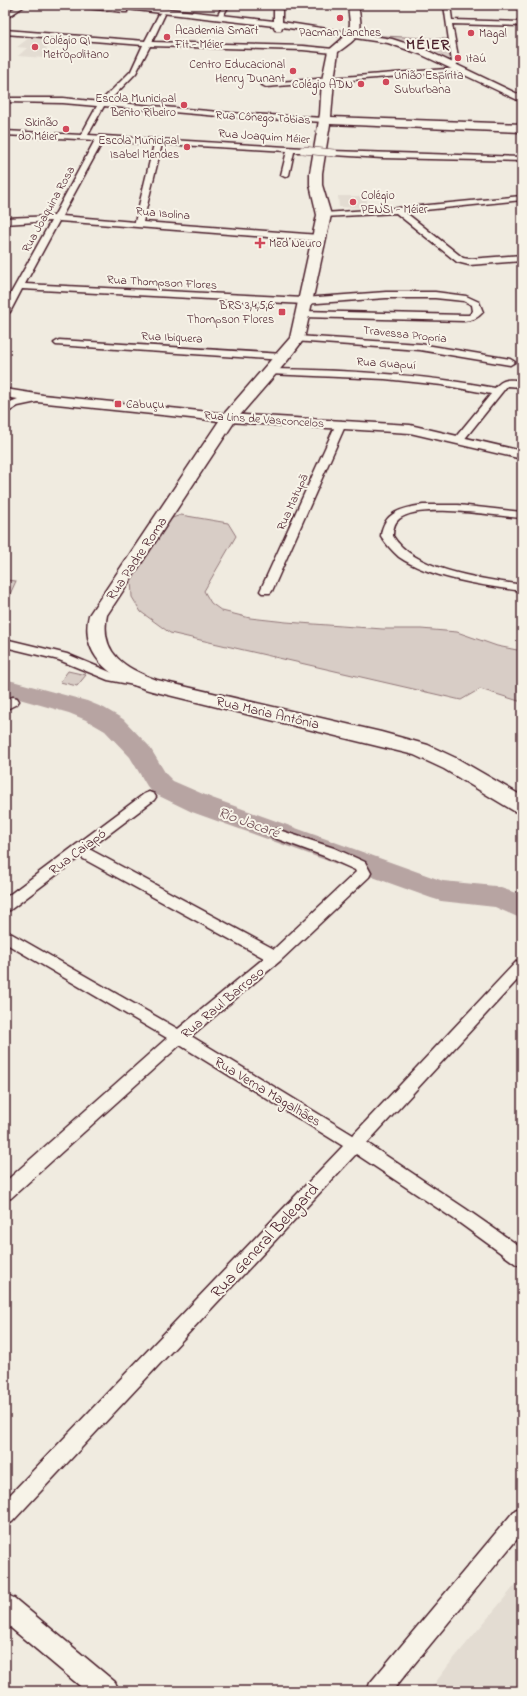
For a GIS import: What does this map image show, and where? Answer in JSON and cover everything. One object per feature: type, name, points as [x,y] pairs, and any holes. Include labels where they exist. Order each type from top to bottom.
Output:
[{"type":"main road","points":[[297,339],[303,308],[312,276],[324,215],[316,185],[318,158],[325,120],[328,80],[333,51],[350,38],[356,30],[354,5]]},
{"type":"main road","name":"Rua Cônego Tobias","points":[[325,120],[522,128]]},
{"type":"main road","name":"Rua Padre Roma","points":[[152,685],[126,675],[109,661],[98,643],[95,629],[98,616],[229,418],[271,372],[297,339]]},
{"type":"main road","name":"Rua Maria Antônia","points":[[152,685],[381,739],[421,750],[451,764],[522,806]]},
{"type":"street","points":[[5,17],[23,5]]},
{"type":"street","points":[[76,5],[278,26]]},
{"type":"street","points":[[113,5],[220,17],[413,48],[522,99]]},
{"type":"street","points":[[220,17],[226,5]]},
{"type":"street","points":[[278,5],[278,26]]},
{"type":"street","points":[[447,5],[448,22],[456,62],[455,68]]},
{"type":"street","points":[[480,5],[522,6]]},
{"type":"street","points":[[82,138],[102,104],[134,72],[162,14]]},
{"type":"street","points":[[448,22],[522,24]]},
{"type":"street","points":[[5,32],[148,43],[303,48],[333,51]]},
{"type":"street","points":[[266,85],[455,68]]},
{"type":"street","name":"Rua Cônego Tobias","points":[[5,100],[22,102],[59,100],[211,114],[325,120]]},
{"type":"street","name":"Rua Joaquim Méier","points":[[5,133],[159,141],[382,156],[522,159]]},
{"type":"street","name":"Rua Joaquina Rosa","points":[[5,312],[100,139]]},
{"type":"street","points":[[139,223],[159,141]]},
{"type":"street","points":[[285,175],[291,150]]},
{"type":"street","points":[[324,215],[398,210],[522,198]]},
{"type":"street","points":[[398,210],[460,260],[470,262],[522,258]]},
{"type":"street","name":"Rua Isolina","points":[[5,220],[56,218],[139,223],[319,238]]},
{"type":"street","name":"Rua Thompson Flores","points":[[19,286],[303,308]]},
{"type":"street","points":[[386,295],[435,295],[455,297],[472,301],[476,304],[478,312],[472,317],[464,318],[303,308],[386,295]]},
{"type":"street","name":"Travessa Propria","points":[[297,339],[420,347],[510,362]]},
{"type":"street","name":"Rua Ibiquera","points":[[59,343],[283,357]]},
{"type":"street","name":"Rua Guapuí","points":[[271,372],[372,374],[412,377],[498,392]]},
{"type":"street","points":[[459,439],[506,383],[514,382],[522,384]]},
{"type":"street","name":"Rua Lins de Vasconcelos","points":[[5,393],[44,399],[229,418],[410,429],[459,439],[522,455]]},
{"type":"street","points":[[6,405],[21,401],[44,399]]},
{"type":"street","name":"Rua Matupã","points":[[266,591],[341,424]]},
{"type":"street","points":[[522,515],[418,508],[396,515],[387,528],[387,536],[391,542],[410,559],[439,570],[499,585],[522,588]]},
{"type":"street","name":"Rua Maria Antônia","points":[[5,643],[63,657],[112,677],[152,685]]},
{"type":"street","name":"Rua Caiapó","points":[[5,906],[149,797]]},
{"type":"street","name":"Rua Raul Barroso","points":[[5,1193],[179,1038],[275,957],[364,873],[360,866],[329,852],[277,834]]},
{"type":"street","points":[[79,850],[275,957]]},
{"type":"street","name":"Rua Verna Magalhães","points":[[5,936],[354,1143],[522,1258]]},
{"type":"street","name":"Rua General Belegard","points":[[5,1515],[354,1143],[448,1046],[522,965]]},
{"type":"street","points":[[378,1691],[522,1517]]},
{"type":"street","points":[[5,1607],[106,1691]]},
{"type":"shaded area","points":[[362,35],[447,39],[451,61],[413,45]]},
{"type":"shaded area","name":"Colégio QI Metropolitano","points":[[30,37],[49,38],[44,58],[18,56],[27,48],[17,47]]},
{"type":"shaded area","name":"Colégio PENSI - Méier","points":[[338,196],[367,196],[367,208],[339,207]]},
{"type":"shaded area","points":[[181,515],[228,523],[236,536],[204,591],[211,603],[222,611],[250,618],[286,622],[383,629],[421,629],[457,632],[497,646],[522,651],[522,702],[480,689],[461,700],[170,633],[141,612],[132,597],[131,579],[172,518]]},
{"type":"shaded area","points":[[5,580],[16,581],[5,605]]},
{"type":"shaded area","points":[[68,671],[86,675],[77,686],[60,682]]},
{"type":"shaded area","points":[[522,1577],[522,1691],[429,1691],[451,1662]]},
{"type":"waterway","name":"Rio Jacaré","points":[[5,687],[78,707],[95,714],[114,725],[140,752],[156,780],[163,787],[202,805],[441,891],[495,897],[508,901],[522,908]]},
{"type":"place","name":"Pacman Lanches","points":[[340,18]]},
{"type":"place","name":"Magal","points":[[471,33]]},
{"type":"place","name":"Academia Smart Fit - Méier","points":[[167,37]]},
{"type":"place","name":"Colégio QI Metropolitano","points":[[35,47]]},
{"type":"place","name":"Itaú","points":[[458,58]]},
{"type":"place","name":"Centro Educacional Henry Dunant","points":[[293,71]]},
{"type":"place","name":"União Espírita Suburbana","points":[[386,82]]},
{"type":"place","name":"Colégio ADN","points":[[361,84]]},
{"type":"place","name":"Escola Municipal Bento Ribeiro","points":[[184,105]]},
{"type":"place","name":"Skinão do Méier","points":[[66,129]]},
{"type":"place","name":"Escola Municipal Isabel Mendes","points":[[187,147]]},
{"type":"place","name":"Colégio PENSI - Méier","points":[[353,202]]},
{"type":"place","name":"Med Neuro","points":[[260,243]]},
{"type":"place","name":"BRS 3,4,5,6: Thompson Flores","points":[[282,312]]},
{"type":"place","name":"Cabuçu","points":[[118,404]]},
{"type":"district","name":"MÉIER","points":[[428,44]]}]
